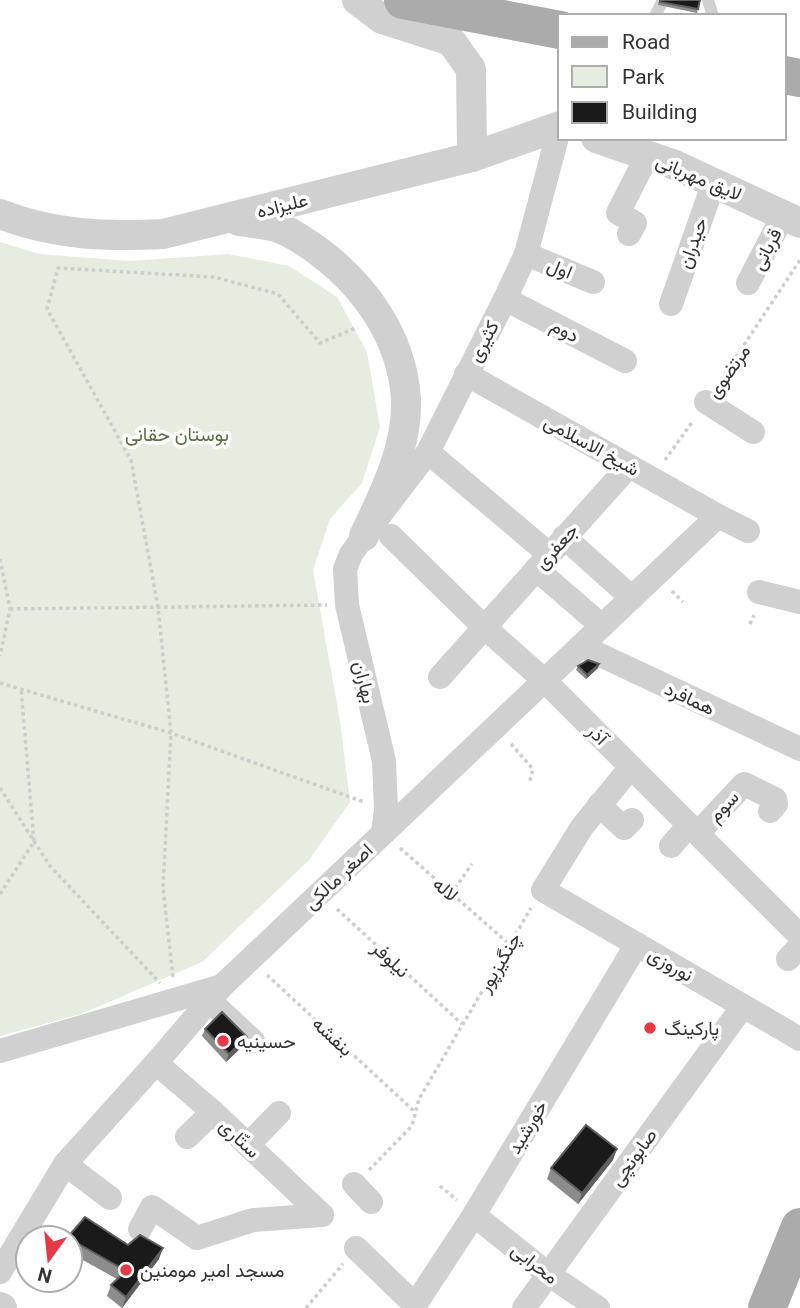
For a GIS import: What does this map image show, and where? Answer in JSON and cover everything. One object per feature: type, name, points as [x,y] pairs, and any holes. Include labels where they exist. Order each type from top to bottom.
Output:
[{"type":"main road","points":[[403,0],[507,10],[558,29]]},
{"type":"main road","points":[[767,1308],[800,1227]]},
{"type":"main road","points":[[791,1308],[800,1286]]},
{"type":"street","points":[[357,0],[382,19],[451,41],[471,69],[472,157]]},
{"type":"street","name":"علیزاده","points":[[0,214],[34,225],[85,234],[163,234],[472,157],[558,127]]},
{"type":"street","name":"کثیری","points":[[377,536],[428,452],[526,254],[558,134]]},
{"type":"street","name":"لایق مهربانی","points":[[602,140],[714,182],[792,218]]},
{"type":"street","points":[[629,234],[635,223],[618,213],[648,156]]},
{"type":"street","name":"حیدران","points":[[671,303],[714,182]]},
{"type":"street","name":"قربانی","points":[[748,283],[792,218]]},
{"type":"street","points":[[228,219],[278,227],[300,239],[347,274],[365,296],[394,342],[406,400],[399,450],[377,536]]},
{"type":"street","name":"اول","points":[[526,254],[593,282]]},
{"type":"street","name":"دوم","points":[[505,299],[625,361]]},
{"type":"street","name":"شیخ الاسلامی","points":[[466,374],[748,531]]},
{"type":"street","points":[[706,402],[753,432]]},
{"type":"street","points":[[428,452],[550,553],[632,598]]},
{"type":"street","name":"جعفری","points":[[484,627],[629,466]]},
{"type":"street","name":"اصغر مالکی","points":[[0,1272],[65,1164],[216,993],[320,893],[384,822],[495,727],[718,516]]},
{"type":"street","name":"بهاران","points":[[377,536],[351,554],[345,569],[347,605],[384,761],[384,822]]},
{"type":"street","name":"آذر","points":[[377,536],[545,681],[800,936]]},
{"type":"street","points":[[550,553],[602,626]]},
{"type":"street","points":[[759,592],[800,602]]},
{"type":"street","points":[[440,677],[484,627]]},
{"type":"street","name":"همافرد","points":[[581,646],[800,749]]},
{"type":"street","points":[[542,890],[598,805],[631,766]]},
{"type":"street","name":"سوم","points":[[694,829],[744,784],[775,799],[776,804],[771,811]]},
{"type":"street","points":[[598,805],[624,828],[632,820]]},
{"type":"street","points":[[671,846],[694,829]]},
{"type":"street","name":"نوروزی","points":[[542,890],[800,1039]]},
{"type":"street","name":"خورشید","points":[[414,1306],[474,1214],[637,944]]},
{"type":"street","points":[[0,1051],[176,999],[216,993],[253,1041]]},
{"type":"street","name":"صابونچی","points":[[524,1308],[743,1006]]},
{"type":"street","name":"ستّاری","points":[[139,1229],[152,1207],[197,1238],[253,1220],[322,1215],[248,1144],[156,1063]]},
{"type":"street","points":[[187,1137],[213,1112]]},
{"type":"street","points":[[248,1144],[279,1113]]},
{"type":"street","points":[[65,1164],[110,1198]]},
{"type":"street","points":[[354,1184],[371,1202]]},
{"type":"street","name":"محرابی","points":[[474,1214],[548,1274],[598,1308]]},
{"type":"street","points":[[356,1248],[414,1306]]},
{"type":"path","name":"مرتضوی","points":[[652,479],[737,359],[800,260]]},
{"type":"path","points":[[176,999],[163,888],[172,733],[159,607],[131,460],[47,309],[58,268],[214,277],[278,294],[320,343],[380,319]]},
{"type":"path","points":[[0,558],[10,609],[0,656]]},
{"type":"path","points":[[10,609],[347,605]]},
{"type":"path","points":[[0,683],[172,733],[384,822]]},
{"type":"path","points":[[0,894],[34,842],[21,688]]},
{"type":"path","points":[[495,727],[533,769],[529,783]]},
{"type":"path","points":[[0,788],[50,866],[176,999]]},
{"type":"path","name":"لاله","points":[[384,822],[452,894],[509,944]]},
{"type":"path","points":[[452,894],[472,864]]},
{"type":"path","name":"چنگیزپور","points":[[378,1162],[404,1136],[416,1113],[419,1099],[542,890]]},
{"type":"path","name":"نیلوفر","points":[[320,893],[462,1024]]},
{"type":"path","name":"بنفشه","points":[[250,959],[416,1113]]},
{"type":"path","points":[[306,1308],[356,1248]]},
{"type":"green space","name":"بوستان حقانی","points":[[0,242],[39,254],[130,261],[228,254],[289,266],[337,297],[367,352],[380,427],[362,483],[330,519],[313,570],[340,721],[350,802],[309,860],[202,962],[81,1014],[0,1036]]},
{"type":"building","points":[[660,0],[700,0],[698,9]]},
{"type":"building","points":[[588,660],[599,664],[587,675],[578,666]]},
{"type":"building","name":"حسینیه","points":[[222,1012],[247,1037],[229,1054],[205,1029]]},
{"type":"building","points":[[586,1125],[617,1149],[582,1193],[551,1168]]},
{"type":"building","points":[[85,1217],[128,1245],[140,1235],[163,1248],[126,1297],[111,1285],[126,1271],[84,1247],[84,1224],[79,1224]]},
{"type":"place","name":"پارکینگ","points":[[650,1028]]},
{"type":"place","name":"حسینیه","points":[[223,1041]]},
{"type":"place","name":"مسجد امیر مومنین","points":[[126,1270]]}]
